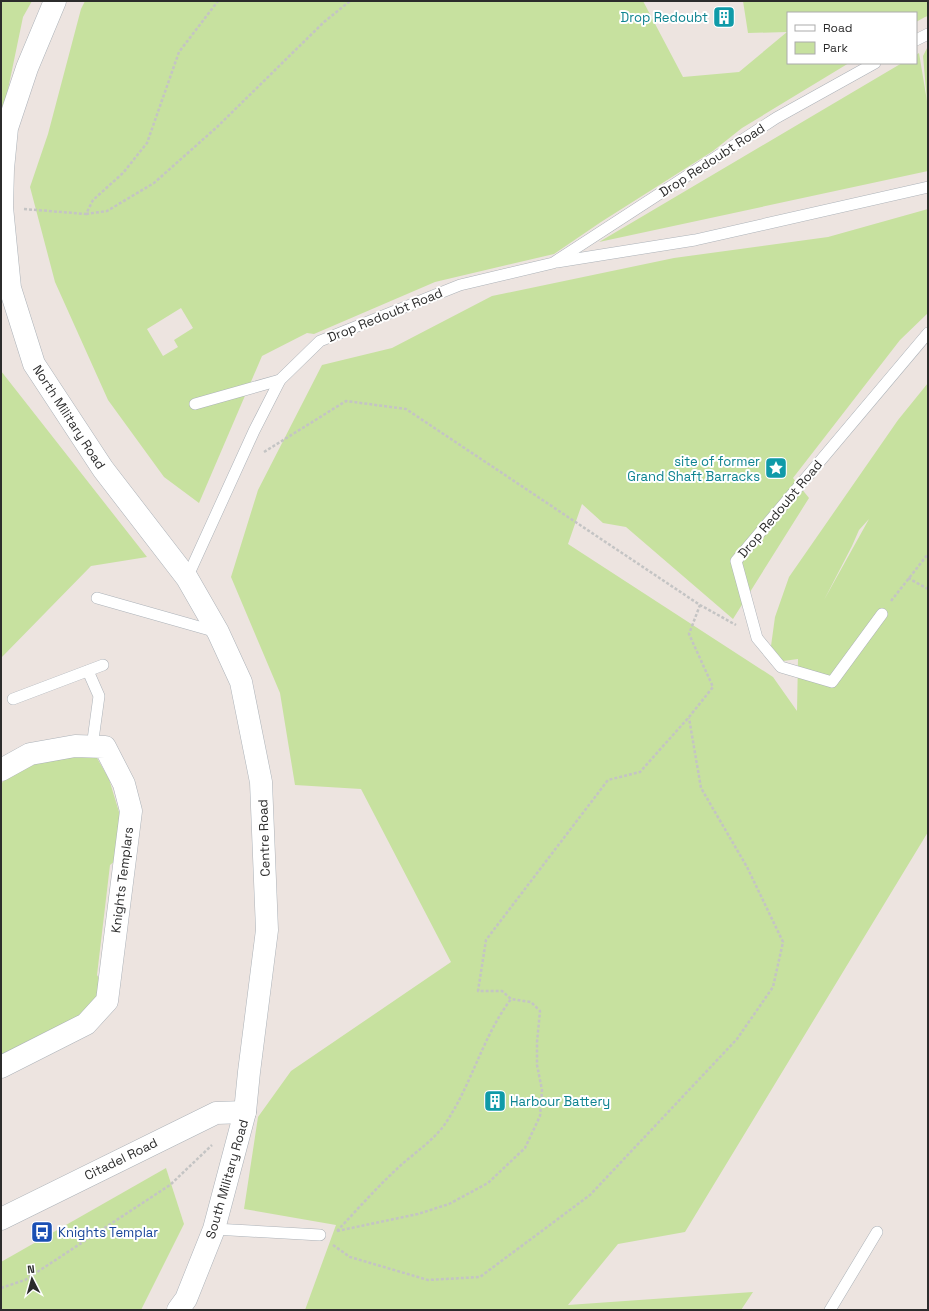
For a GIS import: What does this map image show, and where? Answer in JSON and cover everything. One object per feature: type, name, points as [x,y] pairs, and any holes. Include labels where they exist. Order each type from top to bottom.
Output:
[{"type":"street","name":"North Military Road","points":[[55,1],[27,68],[4,129],[2,207],[10,288],[34,364],[102,469],[187,578]]},
{"type":"street","name":"Centre Road","points":[[187,578],[218,632],[241,682],[261,782],[267,930],[245,1112]]},
{"type":"street","name":"Knights Templars","points":[[1,770],[30,754],[74,746],[104,747],[124,784],[131,811],[107,1001],[86,1024],[1,1067]]},
{"type":"street","name":"Citadel Road","points":[[3,1211],[216,1113],[245,1112]]},
{"type":"street","name":"South Military Road","points":[[178,1310],[186,1299],[214,1229],[245,1112]]},
{"type":"lane","points":[[917,40],[928,34]]},
{"type":"lane","name":"Drop Redoubt Road","points":[[553,263],[776,118],[873,64]]},
{"type":"lane","name":"Drop Redoubt Road","points":[[187,578],[236,470],[280,380],[320,341],[460,285],[553,263],[695,240],[928,187]]},
{"type":"lane","name":"Drop Redoubt Road","points":[[882,614],[832,682],[781,667],[757,638],[736,561],[928,333]]},
{"type":"lane","points":[[195,404],[280,380]]},
{"type":"lane","points":[[97,598],[218,632]]},
{"type":"lane","points":[[13,699],[103,665]]},
{"type":"lane","points":[[88,671],[99,696],[92,747]]},
{"type":"lane","points":[[214,1229],[320,1235]]},
{"type":"lane","points":[[830,1310],[877,1232]]},
{"type":"path","points":[[86,214],[93,200],[123,173],[148,143],[179,52],[218,1]]},
{"type":"path","points":[[28,210],[86,214],[107,211],[154,182],[217,127],[324,22],[350,1]]},
{"type":"path","points":[[236,470],[346,401],[406,409],[700,605],[757,638]]},
{"type":"path","points":[[882,614],[908,578],[928,554]]},
{"type":"path","points":[[908,578],[928,589]]},
{"type":"path","points":[[511,1000],[500,1014],[447,1121],[426,1145],[398,1167],[336,1231],[418,1214],[449,1204],[488,1183],[524,1148],[540,1116],[542,1090],[537,1065],[537,1042],[540,1012],[531,1002],[511,1000],[502,991],[478,991],[486,940],[608,780],[640,772],[689,717],[713,687],[689,634],[700,605]]},
{"type":"path","points":[[320,1235],[350,1257],[428,1280],[480,1277],[590,1195],[737,1039],[773,986],[783,942],[747,867],[701,788],[689,717]]},
{"type":"path","points":[[1,1288],[25,1280],[170,1185],[213,1144]]},
{"type":"green space","points":[[1,1],[32,1],[23,17],[1,123]]},
{"type":"green space","points":[[85,1],[643,1],[683,77],[739,72],[787,32],[787,64],[847,64],[742,128],[713,151],[601,222],[554,254],[435,282],[314,334],[307,333],[262,356],[199,503],[164,477],[108,400],[55,282],[30,187],[48,134],[81,9]],"holes":[[[181,308],[193,328],[174,340],[178,347],[163,356],[147,329]]]},
{"type":"green space","points":[[743,1],[928,1],[928,16],[917,21],[917,12],[787,12],[787,32],[748,33]]},
{"type":"green space","points":[[928,46],[928,171],[599,242],[900,64],[917,64],[917,54],[919,53],[927,101],[923,56]]},
{"type":"green space","points":[[928,209],[928,313],[900,340],[793,478],[809,498],[733,619],[626,527],[603,523],[582,504],[568,544],[773,677],[797,711],[798,659],[783,661],[771,646],[775,617],[789,577],[898,420],[928,383],[928,832],[685,1232],[618,1244],[568,1305],[753,1292],[741,1310],[305,1310],[336,1225],[244,1209],[258,1117],[291,1071],[451,962],[361,789],[295,785],[280,693],[231,577],[258,490],[322,365],[392,348],[492,296],[674,258],[828,237]],"holes":[[[869,519],[824,600],[859,530]]]},
{"type":"green space","points":[[1,371],[147,557],[91,566],[1,658]]},
{"type":"green space","points":[[75,756],[97,758],[109,779],[119,812],[121,856],[110,865],[97,975],[105,989],[85,1013],[1,1059],[1,784],[7,777],[32,762]]},
{"type":"green space","points":[[166,1168],[184,1224],[141,1310],[1,1310],[1,1262]]},
{"type":"place","name":"Drop Redoubt","points":[[724,17]]},
{"type":"place","name":"site of former Grand Shaft Barracks","points":[[776,468]]},
{"type":"place","name":"Harbour Battery","points":[[495,1101]]},
{"type":"place","name":"Knights Templar","points":[[42,1232]]}]
